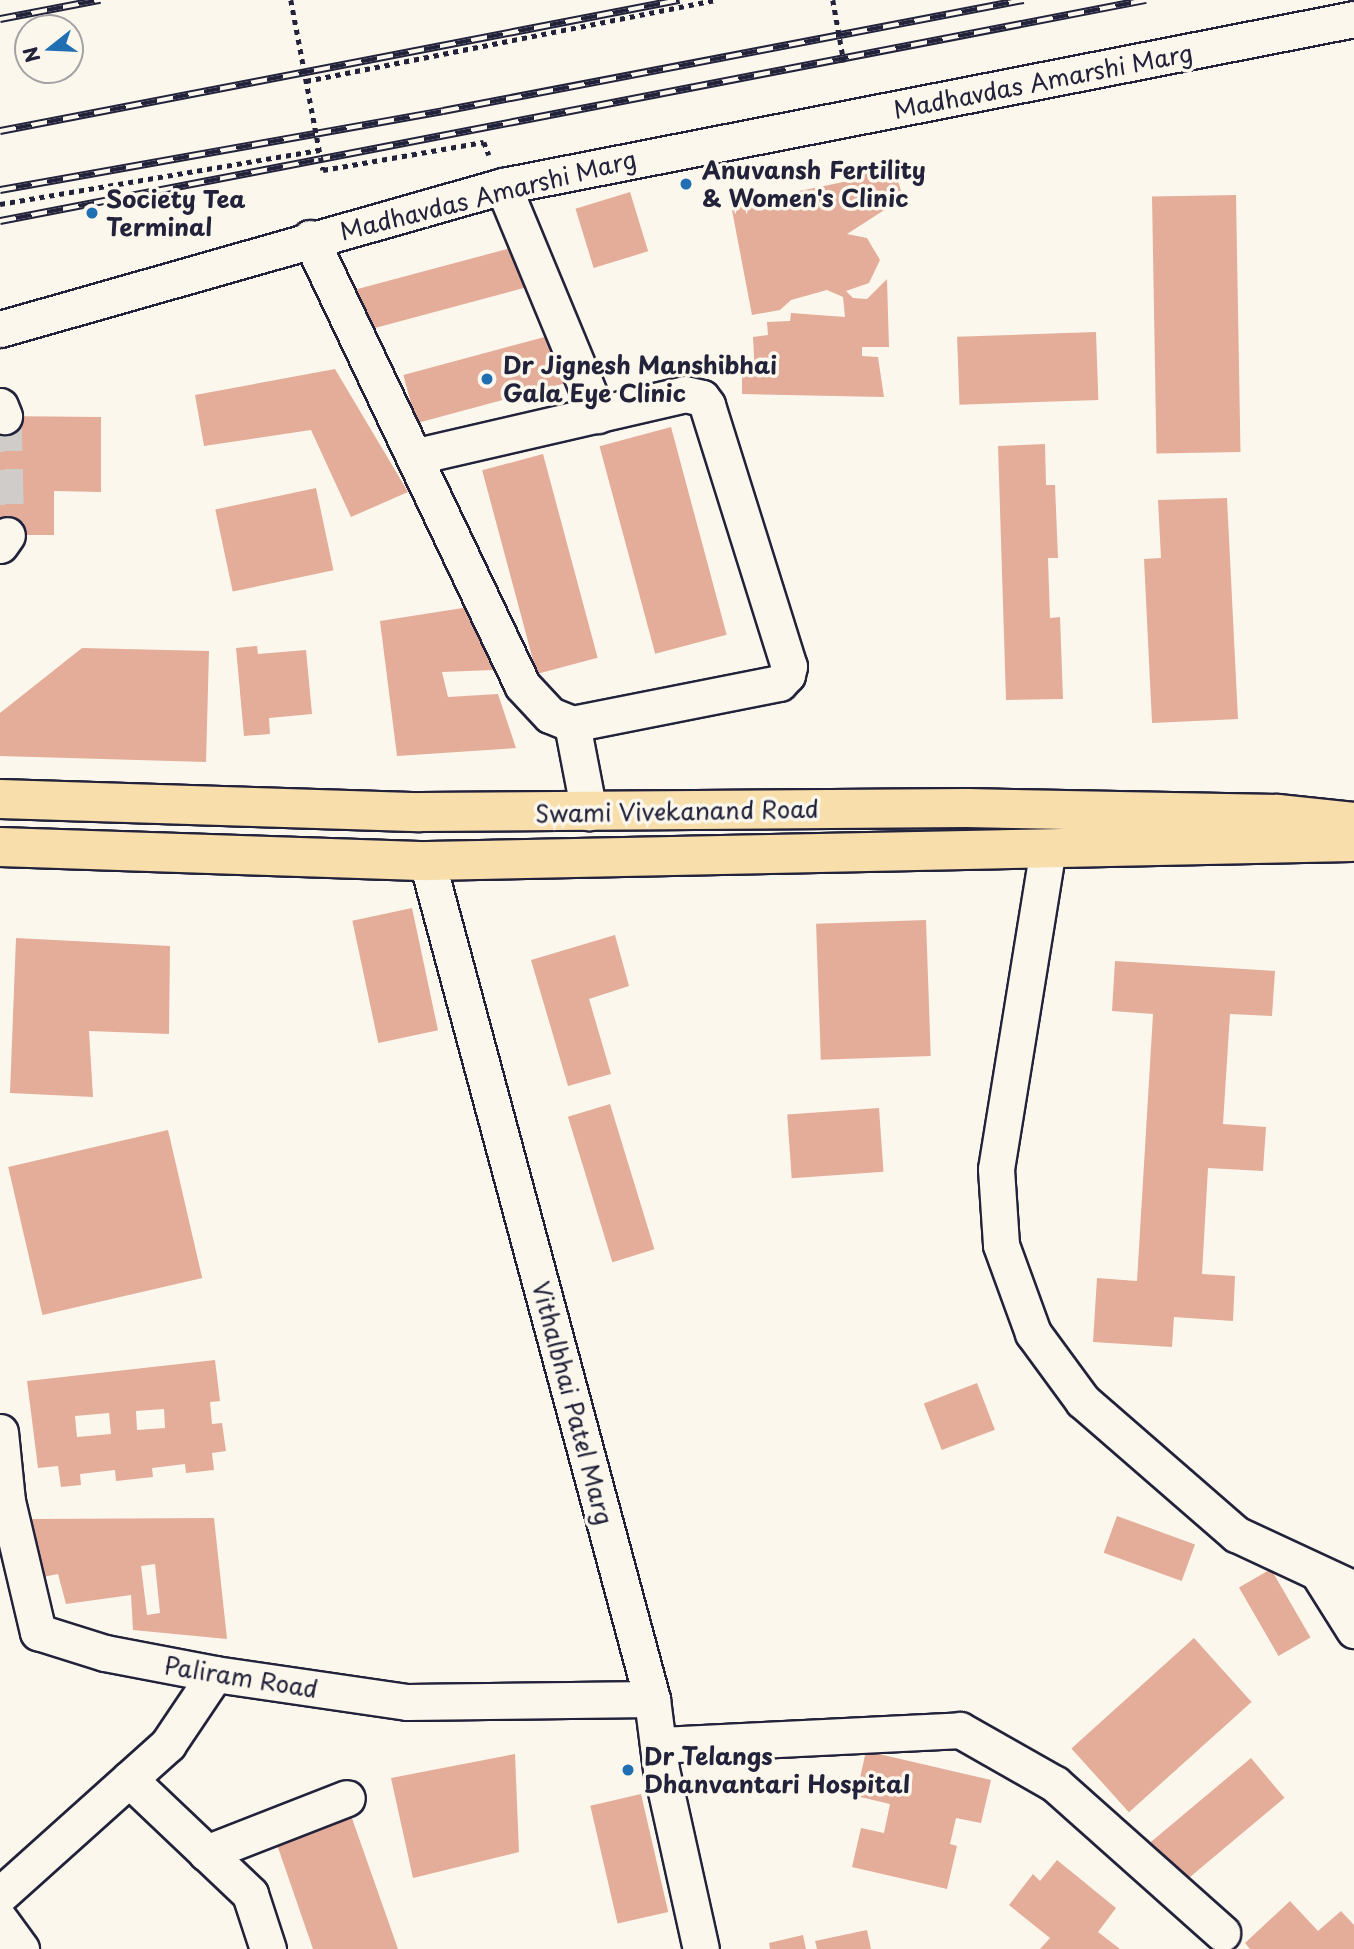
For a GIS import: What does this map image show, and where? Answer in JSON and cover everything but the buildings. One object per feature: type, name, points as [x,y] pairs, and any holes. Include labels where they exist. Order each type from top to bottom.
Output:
[{"type":"main road","name":"Swami Vivekanand Road","points":[[0,799],[589,812],[967,808],[1278,814],[1354,822]]},
{"type":"main road","name":"Swami Vivekanand Road","points":[[0,848],[427,861],[1354,842]]},
{"type":"street","name":"Madhavdas Amarshi Marg","points":[[0,329],[310,238],[503,186],[1354,19]]},
{"type":"street","points":[[503,186],[598,415]]},
{"type":"street","points":[[310,238],[417,456],[522,685],[550,715],[572,724],[779,682],[789,666],[702,398],[685,394],[417,456]]},
{"type":"street","points":[[572,724],[589,812]]},
{"type":"street","points":[[1048,848],[996,1169],[1001,1245],[1029,1320],[1083,1401],[1236,1534],[1320,1576],[1354,1589]]},
{"type":"street","name":"Vithalbhai Patel Marg","points":[[427,861],[652,1699],[658,1745],[701,1949]]},
{"type":"street","name":"Paliram Road","points":[[0,1432],[7,1501],[37,1632],[105,1653],[215,1674],[407,1702],[652,1699]]},
{"type":"street","points":[[1320,1576],[1354,1630]]},
{"type":"street","points":[[0,1895],[168,1744],[215,1674]]},
{"type":"street","points":[[658,1745],[960,1730],[1055,1784],[1222,1933]]},
{"type":"street","points":[[129,1779],[250,1894],[268,1949]]},
{"type":"street","points":[[206,1853],[346,1798]]},
{"type":"street","points":[[0,1920],[21,1949]]},
{"type":"path","points":[[290,0],[323,170],[484,142]]},
{"type":"path","points":[[306,81],[715,0]]},
{"type":"path","points":[[834,0],[844,62]]},
{"type":"path","points":[[0,204],[318,150]]},
{"type":"tunnel","points":[[4,416],[7,535]]},
{"type":"railway","points":[[0,19],[100,0]]},
{"type":"railway","points":[[0,131],[679,0]]},
{"type":"railway","points":[[0,190],[443,111],[1023,0]]},
{"type":"railway","points":[[0,221],[1146,0]]},
{"type":"place","name":"Anuvansh Fertility & Women's Clinic","points":[[686,184]]},
{"type":"place","name":"Society Tea Terminal","points":[[92,213]]},
{"type":"place","name":"Dr Jignesh Manshibhai Gala Eye Clinic","points":[[487,379]]},
{"type":"place","name":"Dr Telangs Dhanvantari Hospital","points":[[628,1770]]}]
